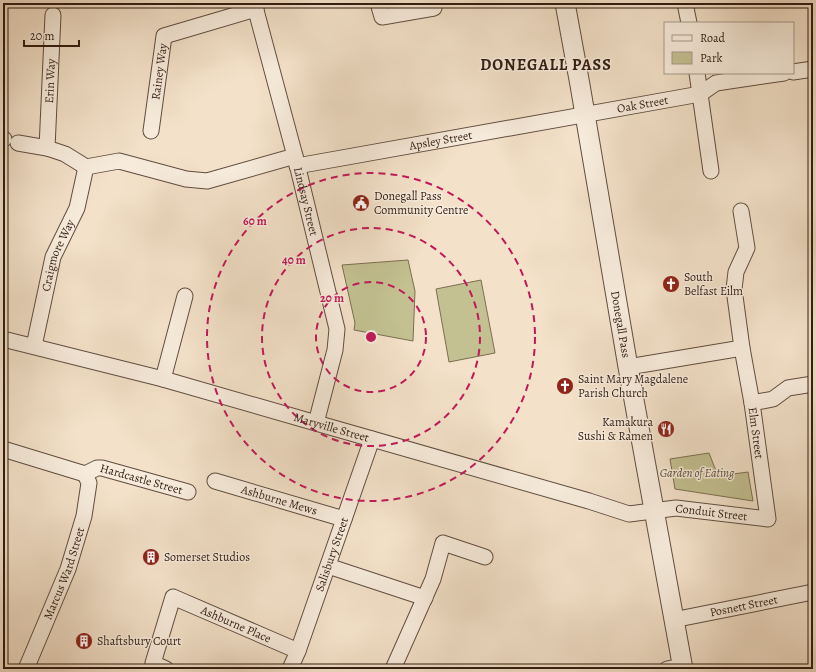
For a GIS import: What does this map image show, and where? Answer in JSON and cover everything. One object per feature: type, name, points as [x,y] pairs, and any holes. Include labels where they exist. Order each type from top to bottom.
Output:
[{"type":"street","points":[[378,3],[382,17],[434,8]]},
{"type":"street","name":"Donegall Pass","points":[[565,3],[673,620],[677,668]]},
{"type":"street","points":[[685,3],[689,22]]},
{"type":"street","name":"Rainey Way","points":[[151,131],[164,36],[255,6]]},
{"type":"street","name":"Lindsay Street","points":[[255,6],[296,161],[337,330],[335,350],[316,424]]},
{"type":"street","name":"Erin Way","points":[[47,148],[53,15]]},
{"type":"street","points":[[794,72],[813,69]]},
{"type":"street","points":[[697,74],[711,171]]},
{"type":"street","points":[[700,94],[716,83],[777,74]]},
{"type":"street","name":"Oak Street","points":[[585,115],[700,94]]},
{"type":"street","name":"Apsley Street","points":[[86,167],[119,161],[186,179],[207,181],[296,161],[585,115]]},
{"type":"street","points":[[9,140],[47,148],[65,154],[86,167]]},
{"type":"street","name":"Craigmore Way","points":[[34,346],[53,257],[77,208],[86,167]]},
{"type":"street","name":"Elm Street","points":[[741,212],[747,248],[736,272],[734,289],[768,519]]},
{"type":"street","points":[[163,379],[185,296]]},
{"type":"street","name":"Maryville Street","points":[[7,340],[163,379],[629,514],[654,510]]},
{"type":"street","points":[[628,367],[742,348]]},
{"type":"street","points":[[752,403],[773,399],[788,388],[813,384]]},
{"type":"street","name":"Salisbury Street","points":[[290,669],[298,651],[372,439]]},
{"type":"street","name":"Hardcastle Street","points":[[3,449],[85,474],[96,468],[102,468],[188,492]]},
{"type":"street","name":"Marcus Ward Street","points":[[26,669],[68,569],[84,516],[89,483],[85,474]]},
{"type":"street","name":"Ashburne Mews","points":[[215,481],[344,519]]},
{"type":"street","name":"Conduit Street","points":[[654,510],[676,508],[768,519]]},
{"type":"street","points":[[393,669],[433,578],[443,543],[485,557]]},
{"type":"street","points":[[328,566],[425,598]]},
{"type":"street","name":"Posnett Street","points":[[673,620],[813,592]]},
{"type":"street","name":"Ashburne Place","points":[[166,669],[153,663],[173,597],[298,651]]},
{"type":"green space","points":[[408,260],[415,291],[413,341],[354,330],[355,323],[342,265]]},
{"type":"green space","points":[[481,280],[495,353],[449,362],[436,289]]},
{"type":"green space","name":"Garden of Eating","points":[[709,453],[718,476],[748,472],[753,501],[675,489],[670,459]]},
{"type":"place","name":"Donegall Pass Community Centre","points":[[361,203]]},
{"type":"place","name":"South Belfast Eilm","points":[[671,284]]},
{"type":"place","name":"Saint Mary Magdalene Parish Church","points":[[565,386]]},
{"type":"place","name":"Kamakura Sushi & Ramen","points":[[666,429]]},
{"type":"place","name":"Somerset Studios","points":[[151,557]]},
{"type":"place","name":"Shaftsbury Court","points":[[84,641]]},
{"type":"district","name":"DONEGALL PASS","points":[[546,65]]}]
